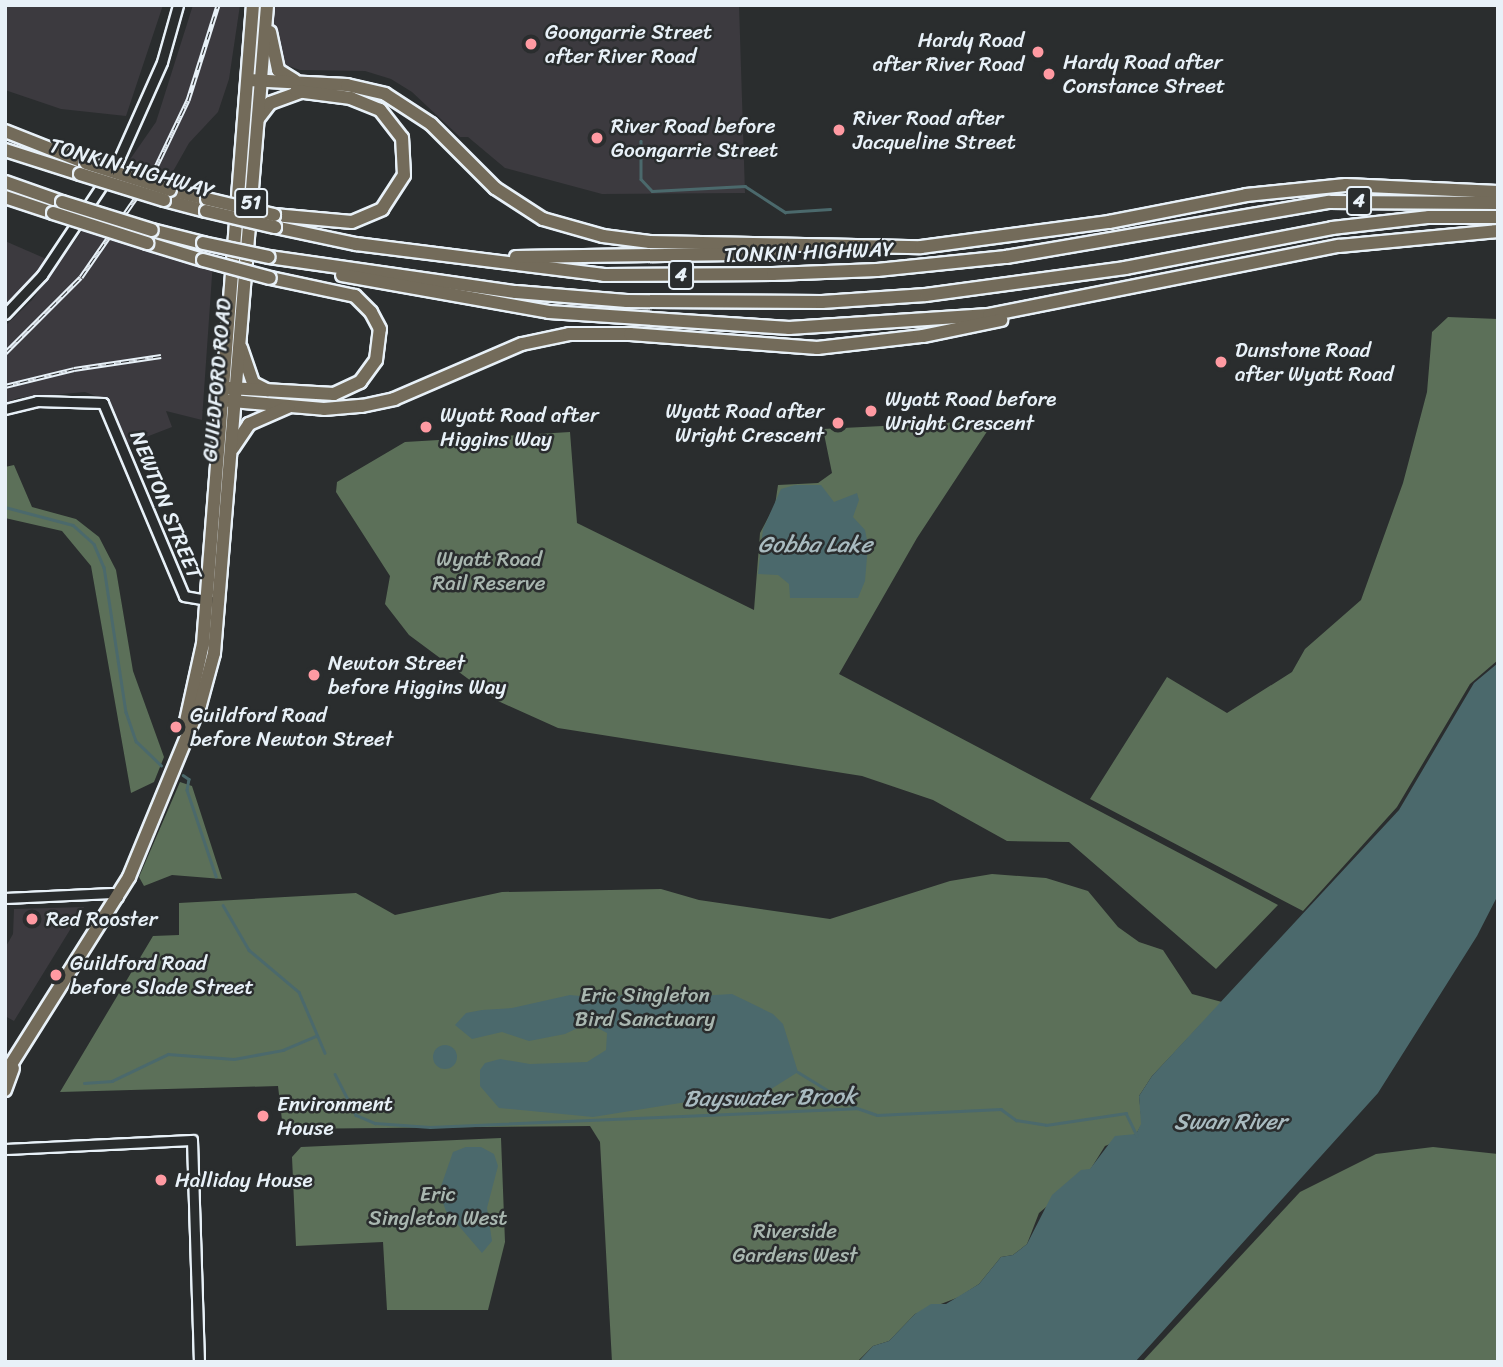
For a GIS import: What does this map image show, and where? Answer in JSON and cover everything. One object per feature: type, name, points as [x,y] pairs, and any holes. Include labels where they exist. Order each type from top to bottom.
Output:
[{"type":"highway","name":"GUILDFORD ROAD","points":[[5,1090],[9,1071],[118,897],[179,752],[211,666],[220,601],[228,463],[228,394],[240,345],[257,120],[253,5]]},
{"type":"highway","name":"GUILDFORD ROAD","points":[[179,752],[204,644],[254,85],[267,8]]},
{"type":"highway","points":[[267,8],[278,70],[302,87],[351,98],[380,110],[402,138],[404,175],[382,209],[352,222],[274,221]]},
{"type":"highway","points":[[254,85],[366,88],[409,106],[495,188],[543,219],[603,236],[650,242],[894,247]]},
{"type":"highway","points":[[257,120],[270,103],[302,87]]},
{"type":"highway","points":[[5,131],[83,169]]},
{"type":"highway","name":"TONKIN HIGHWAY","points":[[5,150],[356,244],[604,275],[799,273],[951,264],[1329,202],[1498,204]]},
{"type":"highway","points":[[5,182],[62,201],[202,260],[355,296],[371,312],[381,338],[374,366],[352,387],[334,394],[228,394]]},
{"type":"highway","points":[[446,255],[596,259],[894,247],[1019,236],[1246,195],[1346,185],[1498,192]]},
{"type":"highway","points":[[5,197],[53,214],[150,236],[203,243],[322,267],[627,301],[822,302],[926,295],[1125,268],[1332,228],[1429,217],[1498,217]]},
{"type":"highway","name":"4","points":[[322,267],[356,280],[549,312],[789,328],[918,322],[1063,303],[1378,240],[1498,231]]},
{"type":"highway","points":[[228,394],[333,409],[394,399],[504,350],[558,336],[630,334],[795,348],[846,346],[923,336],[1063,303]]},
{"type":"highway","points":[[240,345],[253,383],[274,393]]},
{"type":"highway","points":[[228,463],[238,436],[249,424],[295,405]]},
{"type":"street","points":[[5,314],[42,275],[118,160],[162,62],[178,5]]},
{"type":"street","name":"NEWTON STREET","points":[[5,410],[37,401],[94,399],[107,407],[184,596],[220,601]]},
{"type":"street","points":[[5,898],[112,894],[118,897]]},
{"type":"street","points":[[7,1147],[192,1140],[199,1362]]},
{"type":"shaded area","points":[[5,5],[163,5],[126,116],[61,109],[5,90]]},
{"type":"shaded area","points":[[193,5],[240,5],[229,79],[218,112],[189,143],[167,182],[124,168],[156,122]]},
{"type":"shaded area","points":[[267,5],[739,5],[745,193],[602,194],[505,168],[468,137],[460,137],[412,92],[391,79],[365,71],[300,70],[283,64],[278,60]]},
{"type":"shaded area","points":[[89,221],[213,261],[202,420],[166,411],[172,427],[128,444],[109,401],[85,392],[18,398],[5,403],[5,326],[32,300]]},
{"type":"shaded area","points":[[5,241],[51,261],[5,312]]},
{"type":"shaded area","points":[[84,907],[14,1021],[5,1016],[5,948],[13,934],[14,909]]},
{"type":"green space","points":[[1448,317],[1498,319],[1498,660],[1470,684],[1397,807],[1303,911],[1090,799],[1167,677],[1227,713],[1292,672],[1305,649],[1361,600],[1403,483],[1427,392],[1432,332]]},
{"type":"green space","name":"Wyatt Road Rail Reserve","points":[[982,421],[988,430],[917,538],[839,674],[1278,905],[1216,969],[1069,842],[1007,841],[933,800],[862,776],[558,728],[498,701],[409,635],[385,604],[390,576],[336,492],[337,482],[405,442],[570,432],[577,523],[754,610],[760,533],[775,505],[778,485],[818,483],[832,473],[823,429]]},
{"type":"green space","points":[[14,465],[32,507],[76,519],[99,537],[116,570],[133,671],[164,757],[154,782],[131,793],[91,566],[62,531],[5,518],[5,467]]},
{"type":"green space","points":[[180,782],[192,786],[222,879],[172,875],[144,886],[139,877]]},
{"type":"green space","name":"Eric Singleton Bird Sanctuary","points":[[992,874],[1046,878],[1088,891],[1118,927],[1139,942],[1163,950],[1192,994],[1222,1002],[1152,1076],[1139,1096],[1142,1124],[1136,1134],[1105,1146],[1090,1170],[1039,1213],[1027,1244],[1013,1255],[1001,1257],[979,1284],[959,1297],[915,1314],[889,1341],[873,1346],[857,1362],[612,1362],[600,1142],[590,1126],[283,1129],[278,1086],[60,1092],[153,936],[179,935],[179,903],[356,893],[395,915],[502,892],[661,889],[699,900],[830,919],[950,881]]},
{"type":"green space","name":"Eric Singleton West","points":[[501,1138],[505,1242],[488,1310],[387,1310],[383,1242],[296,1246],[292,1157],[301,1147]]},
{"type":"green space","points":[[1433,1147],[1498,1154],[1498,1362],[1142,1362],[1300,1192],[1376,1154]]},
{"type":"water","name":"Gobba Lake","points":[[795,485],[821,485],[834,502],[857,493],[859,500],[853,517],[865,530],[868,545],[865,581],[858,598],[790,598],[789,584],[778,575],[758,574],[763,529],[781,489]]},
{"type":"water","name":"Swan River","points":[[1498,663],[1498,895],[1477,936],[1378,1093],[1135,1362],[858,1362],[873,1346],[889,1341],[915,1314],[931,1304],[946,1304],[979,1284],[1001,1257],[1013,1255],[1027,1244],[1052,1195],[1081,1170],[1090,1169],[1115,1136],[1136,1134],[1141,1124],[1139,1096],[1152,1076],[1399,810],[1474,683]]},
{"type":"water","points":[[637,990],[698,996],[732,994],[773,1014],[783,1024],[798,1072],[757,1098],[718,1105],[699,1100],[593,1117],[499,1108],[480,1086],[480,1070],[485,1063],[500,1059],[530,1064],[587,1062],[606,1050],[607,1033],[588,1023],[565,1034],[529,1041],[502,1032],[472,1039],[455,1025],[466,1013],[512,1008],[570,995],[609,999]]},
{"type":"water","points":[[445,1045],[456,1052],[457,1057],[450,1068],[445,1069],[434,1062],[433,1057],[440,1046]]},
{"type":"water","points":[[466,1147],[481,1147],[494,1154],[498,1166],[487,1208],[492,1241],[482,1253],[446,1211],[439,1192],[453,1152]]},
{"type":"waterway","points":[[641,141],[641,179],[652,191],[745,186],[785,212],[830,209]]},
{"type":"waterway","name":"Bayswater Brook","points":[[5,507],[73,525],[94,544],[104,567],[126,712],[136,741],[161,765]]},
{"type":"waterway","name":"Bayswater Brook","points":[[183,775],[189,779],[187,790],[216,876]]},
{"type":"waterway","name":"Bayswater Brook","points":[[223,905],[249,950],[299,992],[325,1053]]},
{"type":"waterway","points":[[84,1083],[112,1081],[168,1054],[234,1059],[283,1050],[316,1036]]},
{"type":"waterway","points":[[798,1072],[855,1107]]},
{"type":"waterway","name":"Bayswater Brook","points":[[335,1074],[356,1115],[375,1123],[430,1127],[857,1108],[877,1115],[1001,1109],[1016,1120],[1046,1125],[1126,1113],[1137,1136]]},
{"type":"railway","points":[[5,353],[81,277],[153,173],[188,100],[218,5]]},
{"type":"railway","points":[[5,386],[74,369],[161,356]]},
{"type":"place","name":"Goongarrie Street after River Road","points":[[531,44]]},
{"type":"place","name":"Hardy Road after River Road","points":[[1038,52]]},
{"type":"place","name":"Hardy Road after Constance Street","points":[[1049,74]]},
{"type":"place","name":"River Road after Jacqueline Street","points":[[839,130]]},
{"type":"place","name":"River Road before Goongarrie Street","points":[[597,138]]},
{"type":"place","name":"Dunstone Road after Wyatt Road","points":[[1221,362]]},
{"type":"place","name":"Wyatt Road before Wright Crescent","points":[[871,411]]},
{"type":"place","name":"Wyatt Road after Wright Crescent","points":[[838,423]]},
{"type":"place","name":"Wyatt Road after Higgins Way","points":[[426,427]]},
{"type":"place","name":"Newton Street before Higgins Way","points":[[314,675]]},
{"type":"place","name":"Guildford Road before Newton Street","points":[[176,727]]},
{"type":"place","name":"Red Rooster","points":[[32,919]]},
{"type":"place","name":"Guildford Road before Slade Street","points":[[56,975]]},
{"type":"place","name":"Environment House","points":[[263,1116]]},
{"type":"place","name":"Halliday House","points":[[161,1180]]},
{"type":"park label","name":"Riverside Gardens West","points":[[795,1243]]}]
